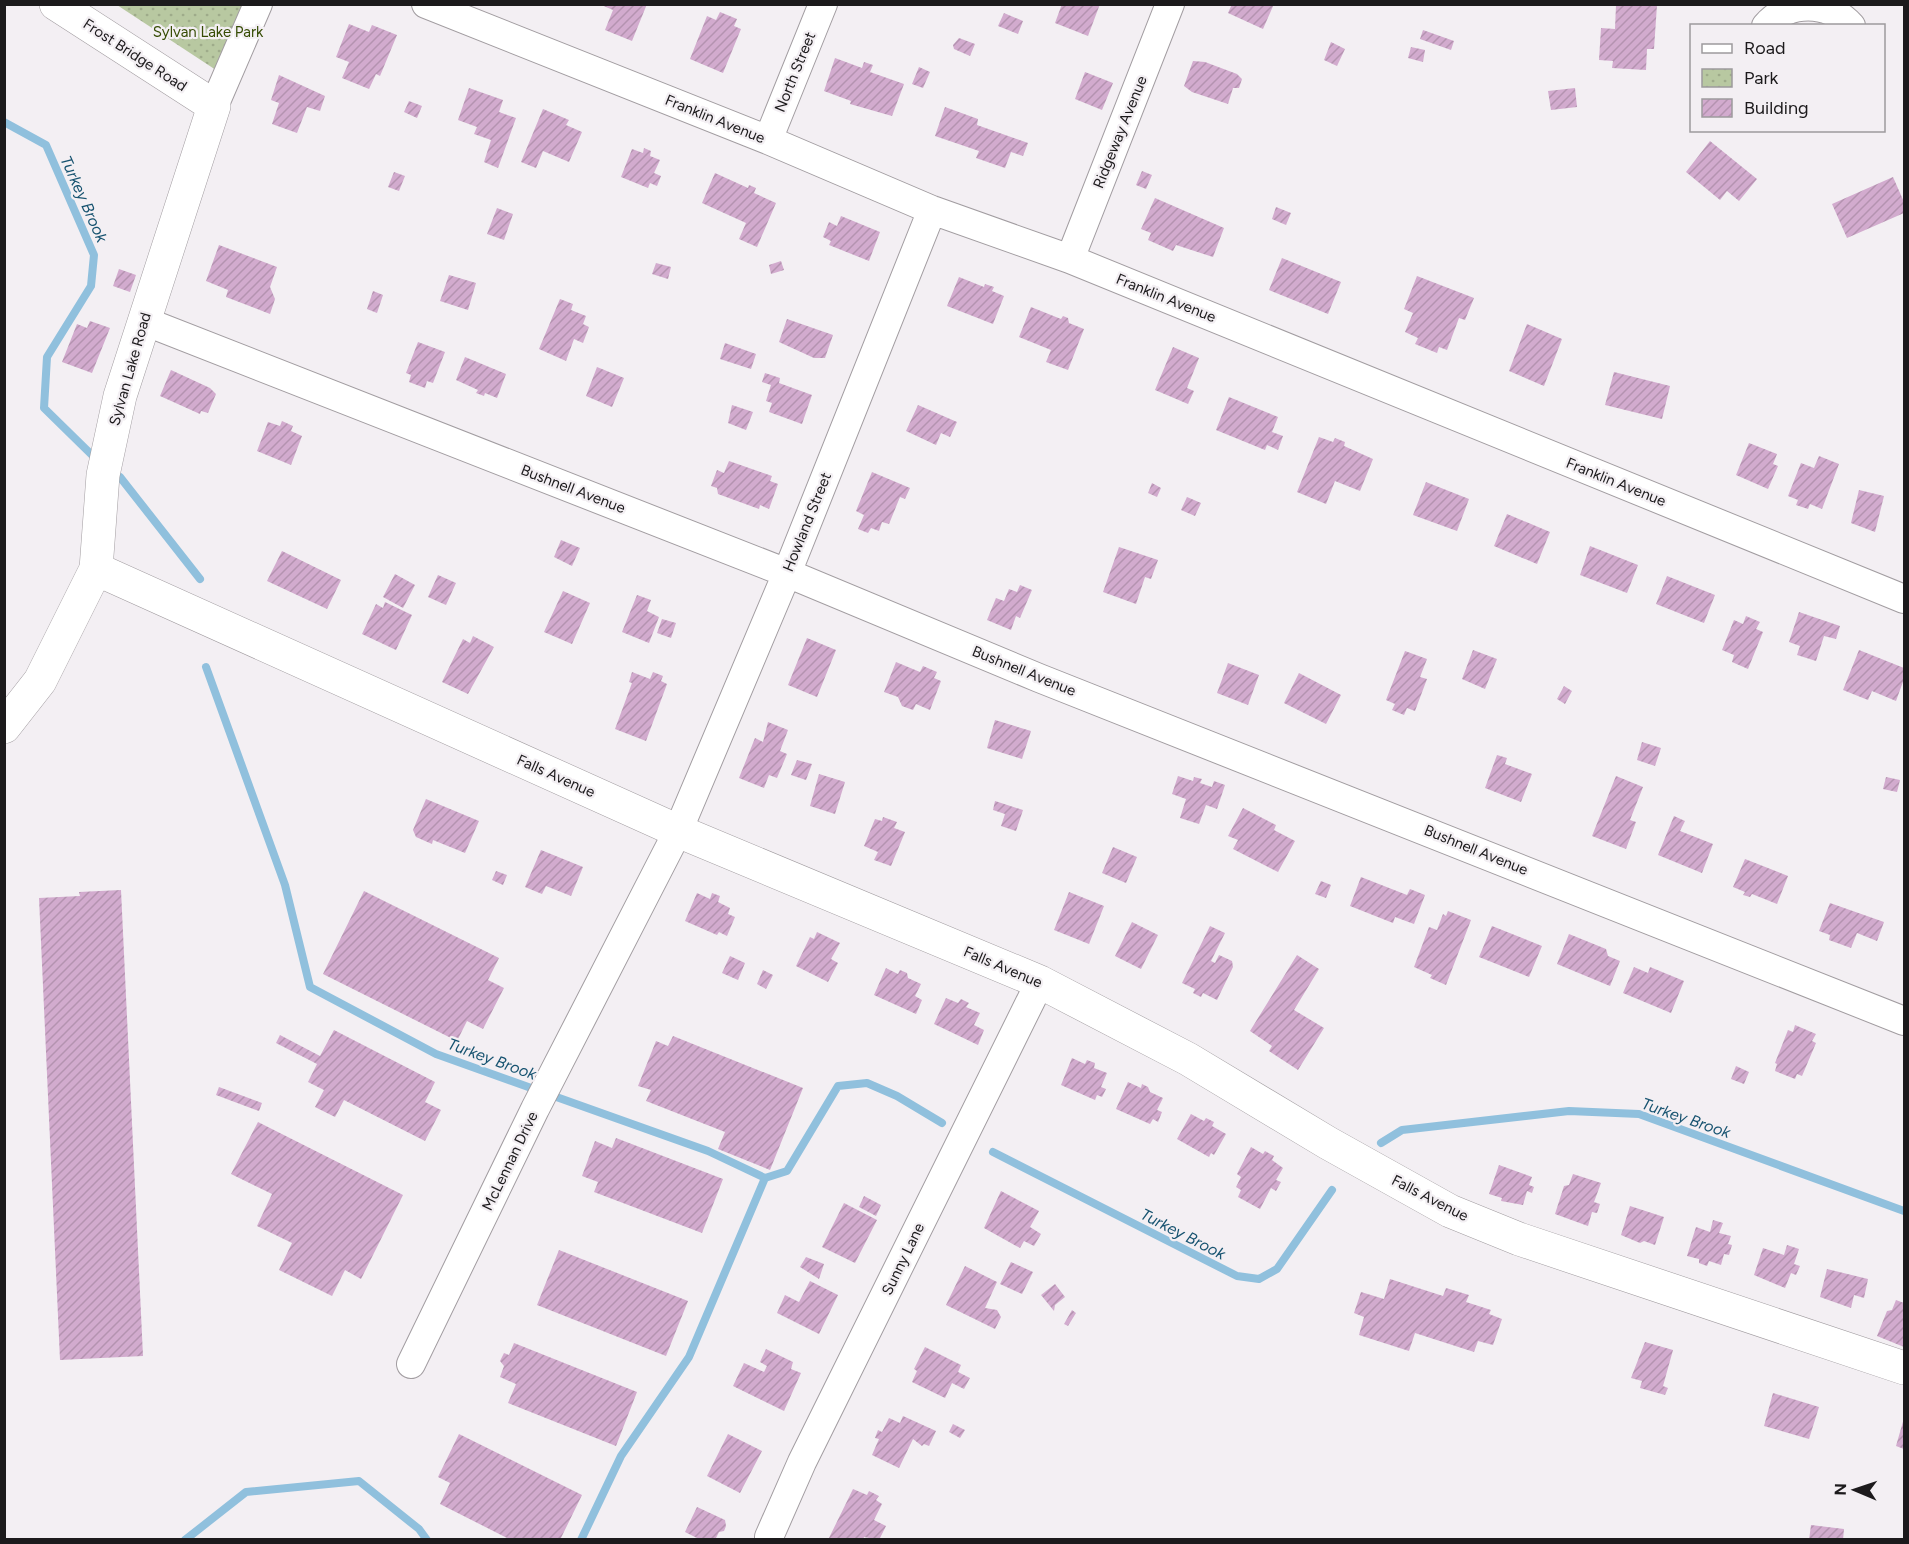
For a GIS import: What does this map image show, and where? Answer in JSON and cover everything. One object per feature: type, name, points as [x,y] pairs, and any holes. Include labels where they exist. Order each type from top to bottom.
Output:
[{"type":"main road","name":"Frost Bridge Road","points":[[56,4],[214,106]]},
{"type":"main road","name":"Sylvan Lake Road","points":[[4,727],[40,681],[96,569],[103,475],[120,396],[214,106]]},
{"type":"main road","name":"Falls Avenue","points":[[96,569],[678,831],[1040,982],[1188,1059],[1328,1143],[1450,1211],[1519,1239],[1905,1368]]},
{"type":"street","name":"Sylvan Lake Road","points":[[214,106],[258,4]]},
{"type":"street","name":"Franklin Avenue","points":[[426,4],[768,140],[932,210],[1070,259],[1905,599]]},
{"type":"street","name":"North Street","points":[[768,140],[823,4]]},
{"type":"street","name":"Ridgeway Avenue","points":[[1070,259],[1170,4]]},
{"type":"street","points":[[1768,24],[1780,13],[1796,6],[1813,5],[1830,9],[1849,24]]},
{"type":"street","name":"Howland Street","points":[[678,831],[787,573],[932,210]]},
{"type":"street","name":"Bushnell Avenue","points":[[144,321],[787,573],[1039,678],[1905,1021]]},
{"type":"street","name":"McLennan Drive","points":[[411,1364],[535,1109],[678,831]]},
{"type":"street","name":"Sunny Lane","points":[[769,1537],[802,1462],[1040,982]]},
{"type":"green space","name":"Sylvan Lake Park","points":[[117,5],[252,5],[219,72]]},
{"type":"building","points":[[599,4],[647,4],[632,41],[605,30],[613,10]]},
{"type":"building","points":[[1062,4],[1100,4],[1088,36],[1055,23]]},
{"type":"building","points":[[1232,4],[1274,4],[1263,29],[1228,13]]},
{"type":"building","points":[[1616,5],[1657,5],[1654,49],[1647,49],[1646,70],[1612,68],[1613,61],[1599,60],[1601,28],[1615,29]]},
{"type":"building","points":[[720,12],[737,19],[734,26],[741,29],[723,73],[690,59],[707,16],[716,20]]},
{"type":"building","points":[[1004,13],[1023,21],[1018,34],[998,26]]},
{"type":"building","points":[[349,24],[369,32],[372,25],[397,35],[380,76],[376,74],[369,89],[342,78],[349,62],[336,57]]},
{"type":"building","points":[[1423,30],[1454,41],[1451,50],[1420,39]]},
{"type":"building","points":[[959,38],[975,44],[970,56],[954,49],[953,45]]},
{"type":"building","points":[[1331,42],[1345,49],[1337,66],[1324,60]]},
{"type":"building","points":[[1411,47],[1425,50],[1423,62],[1408,58]]},
{"type":"building","points":[[835,58],[862,68],[864,62],[873,65],[870,72],[904,84],[892,116],[850,104],[851,101],[824,91]]},
{"type":"building","points":[[1193,61],[1205,62],[1237,74],[1242,79],[1239,88],[1233,88],[1228,104],[1192,92],[1184,86]]},
{"type":"building","points":[[919,67],[930,72],[923,88],[912,84]]},
{"type":"building","points":[[1085,72],[1113,83],[1102,110],[1075,99]]},
{"type":"building","points":[[279,75],[325,96],[320,111],[307,107],[297,133],[272,124],[279,103],[271,100]]},
{"type":"building","points":[[469,88],[503,100],[499,112],[516,118],[498,168],[484,162],[491,140],[474,134],[477,127],[458,120]]},
{"type":"building","points":[[1575,88],[1577,107],[1551,110],[1548,91]]},
{"type":"building","points":[[409,101],[422,106],[417,118],[404,112]]},
{"type":"building","points":[[945,107],[978,119],[977,125],[1028,143],[1023,156],[1011,152],[1005,168],[976,158],[979,151],[935,136]]},
{"type":"building","points":[[543,109],[569,120],[566,125],[582,132],[569,162],[543,151],[536,168],[521,162]]},
{"type":"building","points":[[1710,141],[1757,179],[1739,201],[1727,191],[1720,200],[1686,172]]},
{"type":"building","points":[[644,148],[651,151],[650,156],[660,160],[654,173],[661,176],[657,186],[650,183],[648,188],[621,177],[632,149],[643,153]]},
{"type":"building","points":[[1142,171],[1152,175],[1146,189],[1136,185]]},
{"type":"building","points":[[394,172],[405,176],[399,191],[388,187]]},
{"type":"building","points":[[715,173],[748,188],[749,185],[756,188],[754,193],[776,203],[757,247],[739,239],[746,223],[702,203]]},
{"type":"building","points":[[1893,177],[1904,202],[1904,213],[1847,238],[1832,204]]},
{"type":"building","points":[[1155,198],[1224,228],[1213,257],[1176,245],[1173,251],[1148,240],[1151,233],[1141,229]]},
{"type":"building","points":[[1276,207],[1291,213],[1286,225],[1272,219]]},
{"type":"building","points":[[497,208],[513,214],[504,240],[487,234]]},
{"type":"building","points":[[841,216],[880,232],[869,261],[829,245],[831,241],[823,237],[829,222],[837,226]]},
{"type":"building","points":[[219,245],[277,267],[270,287],[275,299],[270,314],[226,297],[228,290],[206,281]]},
{"type":"building","points":[[1282,258],[1341,282],[1328,314],[1269,290]]},
{"type":"building","points":[[781,261],[784,270],[771,274],[769,265]]},
{"type":"building","points":[[656,263],[671,267],[668,279],[652,274]]},
{"type":"building","points":[[119,269],[136,275],[130,292],[113,286]]},
{"type":"building","points":[[449,275],[476,283],[468,310],[440,301]]},
{"type":"building","points":[[1417,276],[1474,298],[1465,320],[1459,318],[1447,350],[1439,347],[1437,353],[1415,344],[1418,338],[1405,332],[1413,313],[1404,309]]},
{"type":"building","points":[[959,277],[984,287],[985,284],[994,287],[992,291],[1004,296],[993,324],[947,306]]},
{"type":"building","points":[[373,291],[383,295],[377,313],[367,309]]},
{"type":"building","points":[[560,299],[573,304],[571,310],[586,316],[583,324],[589,327],[583,343],[574,339],[566,361],[539,349]]},
{"type":"building","points":[[1031,307],[1061,319],[1063,316],[1068,318],[1069,323],[1084,329],[1068,370],[1046,362],[1051,350],[1019,337]]},
{"type":"building","points":[[787,319],[833,335],[825,358],[814,358],[779,342]]},
{"type":"building","points":[[90,321],[110,328],[92,373],[62,362],[77,324],[87,328]]},
{"type":"building","points":[[1527,324],[1562,339],[1544,386],[1509,371]]},
{"type":"building","points":[[418,342],[445,352],[433,383],[427,381],[425,388],[409,382],[411,375],[406,373]]},
{"type":"building","points":[[725,343],[756,354],[751,369],[720,359]]},
{"type":"building","points":[[1173,347],[1199,358],[1187,388],[1194,391],[1188,404],[1155,390]]},
{"type":"building","points":[[465,357],[506,374],[497,398],[485,393],[484,396],[476,393],[478,390],[456,380]]},
{"type":"building","points":[[597,367],[624,378],[612,407],[586,396]]},
{"type":"building","points":[[171,370],[210,388],[216,394],[208,413],[201,411],[200,414],[160,396]]},
{"type":"building","points":[[1614,372],[1670,386],[1662,419],[1605,405]]},
{"type":"building","points":[[765,373],[780,378],[779,383],[812,395],[802,424],[769,412],[772,403],[766,401],[771,385],[762,382]]},
{"type":"building","points":[[1229,397],[1278,417],[1272,432],[1283,436],[1278,450],[1267,445],[1265,450],[1216,430]]},
{"type":"building","points":[[732,405],[753,412],[746,430],[728,423]]},
{"type":"building","points":[[918,405],[957,422],[950,437],[941,433],[936,445],[906,431]]},
{"type":"building","points":[[282,421],[293,426],[291,431],[302,436],[291,465],[257,451],[268,422],[280,426]]},
{"type":"building","points":[[1319,437],[1333,442],[1335,438],[1345,442],[1344,446],[1373,459],[1360,491],[1335,481],[1326,504],[1297,492]]},
{"type":"building","points":[[1749,443],[1777,454],[1773,464],[1778,466],[1768,489],[1736,475]]},
{"type":"building","points":[[1819,456],[1839,464],[1822,509],[1810,504],[1808,509],[1796,505],[1798,500],[1788,496],[1801,463],[1814,468]]},
{"type":"building","points":[[729,461],[772,476],[770,481],[778,484],[769,509],[760,505],[759,509],[718,494],[717,488],[711,486],[717,470],[724,473]]},
{"type":"building","points":[[872,472],[910,488],[905,499],[900,497],[889,524],[882,522],[879,531],[871,528],[868,533],[858,529],[864,515],[856,511]]},
{"type":"building","points":[[1426,482],[1469,499],[1457,531],[1413,515]]},
{"type":"building","points":[[1152,483],[1161,488],[1157,497],[1148,493]]},
{"type":"building","points":[[1859,490],[1884,496],[1875,532],[1851,523]]},
{"type":"building","points":[[1187,497],[1201,503],[1195,516],[1181,510]]},
{"type":"building","points":[[1507,514],[1550,532],[1537,564],[1494,546]]},
{"type":"building","points":[[561,540],[580,548],[572,566],[554,557]]},
{"type":"building","points":[[1590,546],[1638,565],[1627,593],[1580,575]]},
{"type":"building","points":[[1119,547],[1158,560],[1151,579],[1145,577],[1136,604],[1103,592]]},
{"type":"building","points":[[282,551],[341,580],[327,609],[267,581]]},
{"type":"building","points":[[395,574],[415,585],[403,608],[383,597]]},
{"type":"building","points":[[438,575],[456,583],[446,605],[428,597]]},
{"type":"building","points":[[1667,576],[1715,595],[1704,623],[1656,604]]},
{"type":"building","points":[[1020,585],[1032,590],[1020,618],[1016,616],[1011,630],[987,620],[996,598],[1004,601],[1009,589],[1017,592]]},
{"type":"building","points":[[563,591],[590,603],[572,644],[544,632]]},
{"type":"building","points":[[637,595],[651,600],[647,611],[659,617],[649,643],[622,632]]},
{"type":"building","points":[[385,602],[412,615],[396,650],[362,634],[376,604],[383,608]]},
{"type":"building","points":[[1799,612],[1840,626],[1836,639],[1824,636],[1816,661],[1797,655],[1800,646],[1789,642]]},
{"type":"building","points":[[1746,616],[1760,622],[1756,629],[1763,632],[1748,669],[1732,662],[1734,655],[1722,650],[1734,620],[1743,624]]},
{"type":"building","points":[[662,619],[676,623],[671,638],[657,633]]},
{"type":"building","points":[[473,636],[494,647],[468,694],[442,682],[463,639],[470,643]]},
{"type":"building","points":[[807,638],[836,650],[817,697],[788,685]]},
{"type":"building","points":[[1473,650],[1497,659],[1485,689],[1462,679]]},
{"type":"building","points":[[1859,650],[1904,668],[1904,679],[1896,701],[1872,691],[1868,700],[1843,690]]},
{"type":"building","points":[[1405,651],[1427,659],[1420,677],[1427,679],[1415,711],[1407,708],[1404,715],[1392,710],[1395,704],[1386,700]]},
{"type":"building","points":[[896,662],[920,672],[923,666],[937,672],[934,678],[941,681],[930,710],[916,704],[913,710],[902,706],[898,697],[884,692]]},
{"type":"building","points":[[1228,663],[1259,675],[1248,705],[1217,693]]},
{"type":"building","points":[[632,672],[650,679],[653,672],[663,676],[661,681],[667,684],[646,741],[615,729],[632,683],[629,682]]},
{"type":"building","points":[[1299,673],[1341,695],[1326,724],[1284,703]]},
{"type":"building","points":[[1564,686],[1572,691],[1565,704],[1557,699]]},
{"type":"building","points":[[995,720],[1031,731],[1022,759],[987,748]]},
{"type":"building","points":[[768,722],[788,730],[780,751],[787,754],[777,778],[769,775],[764,788],[739,778],[755,738],[763,742]]},
{"type":"building","points":[[1642,742],[1661,748],[1655,766],[1637,760]]},
{"type":"building","points":[[1497,755],[1507,758],[1505,764],[1532,774],[1521,802],[1485,788]]},
{"type":"building","points":[[797,760],[812,764],[806,780],[791,775]]},
{"type":"building","points":[[819,774],[845,782],[835,814],[810,806]]},
{"type":"building","points":[[1178,776],[1193,781],[1194,777],[1202,779],[1200,783],[1212,787],[1214,781],[1225,785],[1217,809],[1206,805],[1199,824],[1180,818],[1186,799],[1172,794]]},
{"type":"building","points":[[1616,776],[1643,787],[1630,820],[1636,822],[1626,849],[1592,836]]},
{"type":"building","points":[[1886,777],[1900,780],[1897,792],[1883,789]]},
{"type":"building","points":[[426,799],[479,821],[465,853],[433,840],[432,844],[416,837],[413,830]]},
{"type":"building","points":[[995,801],[1023,810],[1016,831],[1001,826],[1005,814],[993,810]]},
{"type":"building","points":[[1243,808],[1276,825],[1274,830],[1295,841],[1278,872],[1233,849],[1238,840],[1228,836]]},
{"type":"building","points":[[1674,816],[1685,821],[1680,831],[1713,844],[1702,873],[1658,855]]},
{"type":"building","points":[[883,817],[897,822],[894,828],[905,832],[891,866],[874,860],[878,852],[864,846],[875,819],[882,821]]},
{"type":"building","points":[[1113,847],[1137,857],[1126,883],[1102,873]]},
{"type":"building","points":[[541,850],[583,867],[571,896],[546,886],[542,894],[525,887]]},
{"type":"building","points":[[1745,859],[1788,876],[1777,904],[1752,894],[1750,897],[1743,895],[1745,892],[1733,887]]},
{"type":"building","points":[[496,871],[507,875],[503,885],[492,880]]},
{"type":"building","points":[[1361,877],[1407,895],[1410,889],[1425,895],[1414,924],[1395,917],[1393,923],[1350,906]]},
{"type":"building","points":[[1321,881],[1331,885],[1326,898],[1315,894]]},
{"type":"building","points":[[121,890],[143,1356],[60,1360],[39,898],[80,896],[79,892]]},
{"type":"building","points":[[364,891],[499,958],[488,980],[504,988],[483,1029],[467,1021],[457,1041],[323,974]]},
{"type":"building","points":[[1069,892],[1104,906],[1089,944],[1054,930]]},
{"type":"building","points":[[697,893],[710,899],[712,893],[720,896],[718,902],[730,908],[728,914],[735,917],[727,936],[719,932],[717,935],[685,921]]},
{"type":"building","points":[[1830,903],[1884,922],[1877,941],[1857,933],[1851,948],[1829,940],[1830,935],[1819,931]]},
{"type":"building","points":[[1448,911],[1471,920],[1446,985],[1430,978],[1432,975],[1414,967],[1429,927],[1437,930],[1443,914],[1446,916]]},
{"type":"building","points":[[1132,922],[1158,935],[1141,969],[1115,956]]},
{"type":"building","points":[[1210,926],[1225,933],[1211,961],[1215,963],[1219,955],[1232,961],[1233,967],[1217,1000],[1203,993],[1201,997],[1193,993],[1195,989],[1182,983]]},
{"type":"building","points":[[1492,926],[1542,946],[1529,977],[1479,957]]},
{"type":"building","points":[[817,932],[840,943],[831,959],[838,963],[828,982],[796,966],[810,937],[814,939]]},
{"type":"building","points":[[1569,934],[1606,949],[1608,956],[1620,961],[1610,986],[1557,964]]},
{"type":"building","points":[[1297,955],[1319,969],[1294,1010],[1324,1028],[1298,1070],[1269,1051],[1272,1046],[1250,1031]]},
{"type":"building","points":[[730,956],[745,963],[738,980],[722,973]]},
{"type":"building","points":[[1634,967],[1648,973],[1650,967],[1684,981],[1671,1013],[1623,993]]},
{"type":"building","points":[[886,968],[898,974],[900,970],[907,973],[908,978],[921,984],[915,996],[922,1000],[916,1014],[874,995]]},
{"type":"building","points":[[763,970],[773,975],[766,989],[757,984]]},
{"type":"building","points":[[946,998],[958,1003],[961,999],[969,1003],[966,1007],[980,1013],[974,1025],[984,1030],[978,1045],[934,1024]]},
{"type":"building","points":[[1795,1025],[1816,1034],[1812,1041],[1816,1043],[1802,1076],[1797,1074],[1795,1079],[1775,1071],[1777,1064],[1775,1063],[1788,1030],[1793,1032]]},
{"type":"building","points":[[334,1030],[435,1082],[425,1102],[441,1110],[425,1141],[344,1100],[335,1117],[315,1107],[324,1090],[308,1082],[317,1064],[276,1043],[280,1035],[320,1056]]},
{"type":"building","points":[[673,1036],[803,1088],[770,1170],[718,1149],[725,1132],[646,1101],[651,1090],[638,1086],[656,1041],[668,1046]]},
{"type":"building","points":[[1072,1058],[1085,1064],[1087,1060],[1095,1063],[1094,1068],[1107,1073],[1101,1087],[1106,1089],[1102,1097],[1097,1095],[1095,1100],[1061,1085]]},
{"type":"building","points":[[1736,1066],[1749,1072],[1744,1084],[1731,1079]]},
{"type":"building","points":[[1128,1082],[1141,1088],[1142,1084],[1148,1087],[1150,1092],[1163,1098],[1157,1110],[1162,1112],[1158,1122],[1153,1119],[1150,1124],[1116,1109]]},
{"type":"building","points":[[219,1087],[262,1103],[259,1111],[216,1095]]},
{"type":"building","points":[[1191,1114],[1204,1121],[1206,1118],[1214,1122],[1212,1126],[1226,1134],[1214,1155],[1211,1153],[1209,1157],[1177,1139]]},
{"type":"building","points":[[258,1122],[403,1195],[361,1279],[345,1270],[332,1296],[279,1270],[292,1243],[257,1226],[272,1194],[231,1174]]},
{"type":"building","points":[[616,1138],[723,1179],[702,1233],[594,1192],[598,1182],[582,1176],[595,1141],[612,1148]]},
{"type":"building","points":[[1251,1147],[1263,1154],[1265,1151],[1274,1156],[1272,1160],[1283,1168],[1276,1180],[1281,1182],[1276,1191],[1271,1188],[1260,1209],[1238,1197],[1241,1190],[1236,1187],[1241,1177],[1237,1174]]},
{"type":"building","points":[[1499,1165],[1532,1177],[1529,1185],[1534,1187],[1532,1193],[1527,1191],[1523,1205],[1501,1201],[1502,1198],[1489,1194]]},
{"type":"building","points":[[1573,1174],[1601,1183],[1594,1202],[1600,1204],[1597,1213],[1592,1212],[1588,1226],[1555,1214],[1564,1186],[1569,1185]]},
{"type":"building","points":[[1001,1191],[1039,1211],[1030,1227],[1041,1234],[1034,1246],[1024,1241],[1020,1248],[984,1228]]},
{"type":"building","points":[[864,1196],[881,1205],[876,1216],[859,1207]]},
{"type":"building","points":[[844,1203],[877,1220],[855,1263],[822,1247]]},
{"type":"building","points":[[1630,1206],[1664,1217],[1655,1245],[1644,1241],[1640,1243],[1621,1235]]},
{"type":"building","points":[[1713,1220],[1723,1223],[1719,1233],[1731,1236],[1728,1244],[1732,1245],[1729,1255],[1724,1254],[1721,1265],[1709,1261],[1707,1266],[1699,1263],[1699,1259],[1687,1256],[1696,1227],[1710,1232]]},
{"type":"building","points":[[1787,1245],[1799,1249],[1794,1264],[1800,1266],[1796,1275],[1791,1273],[1785,1288],[1754,1275],[1763,1248],[1784,1255]]},
{"type":"building","points":[[559,1250],[688,1301],[666,1356],[537,1305]]},
{"type":"building","points":[[806,1257],[824,1264],[819,1279],[800,1267]]},
{"type":"building","points":[[1011,1262],[1033,1272],[1022,1294],[1000,1284]]},
{"type":"building","points":[[965,1266],[997,1282],[985,1308],[997,1310],[1001,1317],[995,1329],[946,1305]]},
{"type":"building","points":[[1827,1269],[1868,1279],[1864,1298],[1854,1295],[1851,1308],[1820,1297]]},
{"type":"building","points":[[1390,1279],[1443,1296],[1446,1288],[1469,1295],[1466,1302],[1491,1310],[1489,1314],[1502,1319],[1493,1345],[1478,1341],[1474,1352],[1415,1333],[1409,1351],[1359,1335],[1364,1317],[1354,1313],[1361,1292],[1384,1299]]},
{"type":"building","points":[[810,1281],[838,1295],[819,1334],[777,1313],[785,1295],[799,1302]]},
{"type":"building","points":[[1055,1284],[1065,1297],[1055,1305],[1054,1311],[1041,1295]]},
{"type":"building","points":[[1896,1300],[1904,1303],[1904,1347],[1877,1336],[1887,1311],[1892,1310]]},
{"type":"building","points":[[1072,1310],[1076,1313],[1068,1326],[1064,1324]]},
{"type":"building","points":[[1645,1342],[1673,1350],[1663,1386],[1668,1388],[1665,1395],[1640,1388],[1642,1381],[1631,1378]]},
{"type":"building","points":[[514,1343],[637,1392],[616,1446],[508,1403],[516,1384],[500,1377],[504,1366],[500,1361],[504,1353],[509,1355]]},
{"type":"building","points":[[925,1347],[961,1365],[958,1372],[970,1378],[964,1389],[952,1383],[945,1398],[912,1382],[917,1371],[914,1369]]},
{"type":"building","points":[[766,1349],[793,1362],[791,1369],[801,1373],[784,1411],[733,1386],[744,1363],[764,1372],[767,1366],[760,1362]]},
{"type":"building","points":[[1773,1393],[1819,1407],[1809,1439],[1764,1426]]},
{"type":"building","points":[[903,1416],[936,1431],[929,1446],[924,1444],[922,1446],[913,1439],[899,1468],[872,1455],[879,1439],[875,1438],[878,1430],[882,1432],[889,1418],[900,1423]]},
{"type":"building","points":[[1904,1418],[1904,1449],[1896,1446]]},
{"type":"building","points":[[953,1424],[965,1430],[960,1438],[949,1432]]},
{"type":"building","points":[[459,1434],[582,1495],[560,1540],[511,1540],[440,1504],[450,1483],[438,1477]]},
{"type":"building","points":[[728,1434],[762,1451],[740,1493],[707,1476]]},
{"type":"building","points":[[853,1489],[867,1495],[869,1491],[879,1496],[876,1500],[882,1504],[874,1520],[886,1526],[879,1540],[864,1537],[863,1540],[828,1540]]},
{"type":"building","points":[[697,1507],[725,1520],[724,1531],[719,1532],[715,1540],[701,1540],[685,1532]]},
{"type":"building","points":[[1811,1525],[1844,1529],[1843,1540],[1809,1540]]},
{"type":"waterway","name":"Turkey Brook","points":[[4,122],[46,145],[94,255],[91,286],[47,357],[44,408],[95,458]]},
{"type":"waterway","name":"Turkey Brook","points":[[120,477],[200,579]]},
{"type":"waterway","name":"Turkey Brook","points":[[206,667],[285,885],[310,987],[436,1054],[708,1151],[765,1178],[787,1171],[838,1086],[867,1083],[897,1096],[942,1123]]},
{"type":"waterway","name":"Turkey Brook","points":[[1381,1143],[1402,1130],[1569,1111],[1639,1114],[1904,1211]]},
{"type":"waterway","name":"Turkey Brook","points":[[993,1152],[1237,1276],[1259,1279],[1277,1269],[1332,1190]]},
{"type":"waterway","points":[[581,1540],[621,1456],[689,1357],[765,1178]]},
{"type":"waterway","points":[[185,1540],[246,1492],[359,1481],[419,1529],[427,1540]]}]
